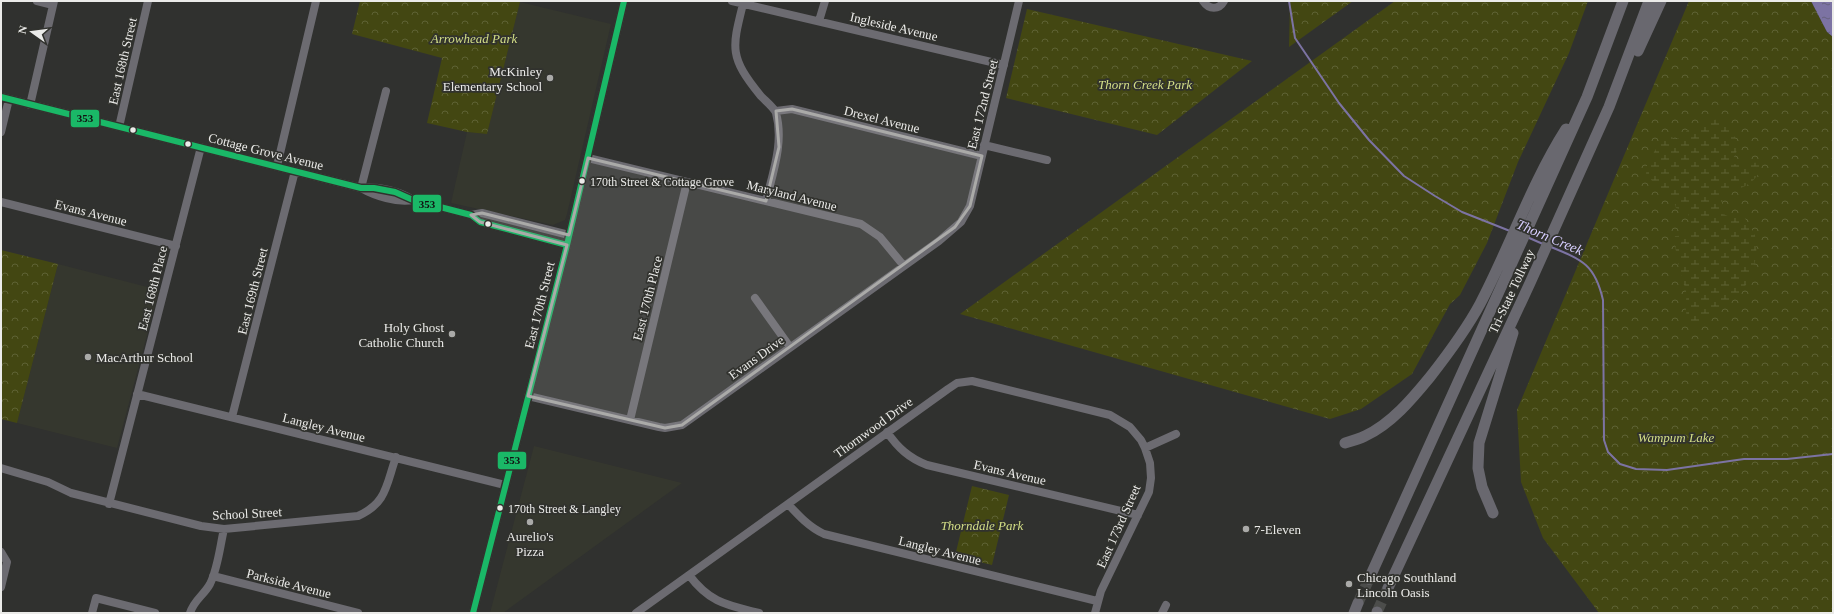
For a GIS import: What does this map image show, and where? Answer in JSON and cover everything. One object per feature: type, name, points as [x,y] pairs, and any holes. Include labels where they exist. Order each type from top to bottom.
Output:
[{"type":"highway","points":[[1345,443],[1366,436],[1372,432],[1390,419],[1415,395],[1461,336],[1502,271],[1533,202],[1550,154],[1586,97],[1623,1]]},
{"type":"highway","name":"Tri-State Tollway","points":[[1388,588],[1530,283],[1609,107],[1649,1]]},
{"type":"highway","points":[[1609,107],[1654,18],[1661,1]]},
{"type":"highway","name":"Tri-State Tollway","points":[[1369,579],[1502,271]]},
{"type":"highway","points":[[1493,513],[1482,487],[1478,468],[1479,443],[1523,298]]},
{"type":"street","points":[[30,104],[54,3],[37,1]]},
{"type":"street","name":"East 168th Street","points":[[119,127],[148,1]]},
{"type":"street","points":[[277,166],[316,1]]},
{"type":"street","name":"East 170th Street","points":[[473,613],[567,245],[624,1]]},
{"type":"street","name":"Ingleside Avenue","points":[[732,1],[1004,65]]},
{"type":"street","points":[[820,21],[824,1]]},
{"type":"street","name":"East 172nd Street","points":[[968,212],[1019,1]]},
{"type":"street","points":[[1203,1],[1208,6],[1215,8],[1222,5],[1224,1]]},
{"type":"street","points":[[743,4],[735,40],[736,58],[756,90],[776,111],[779,147],[766,200]]},
{"type":"street","points":[[361,188],[386,91]]},
{"type":"street","name":"Cottage Grove Avenue","points":[[1,97],[361,188],[372,186],[406,195],[413,200],[471,215],[480,222],[567,245]]},
{"type":"street","points":[[1,132],[10,100]]},
{"type":"street","name":"Drexel Avenue","points":[[776,111],[792,109],[982,156]]},
{"type":"street","points":[[984,146],[1047,160]]},
{"type":"street","name":"East 168th Place","points":[[109,504],[201,147]]},
{"type":"street","name":"Maryland Avenue","points":[[588,158],[852,221],[868,228],[880,237],[904,266]]},
{"type":"street","name":"East 169th Street","points":[[232,417],[295,171]]},
{"type":"street","name":"East 170th Place","points":[[630,420],[687,182]]},
{"type":"street","name":"Evans Avenue","points":[[1,202],[176,246]]},
{"type":"street","name":"Evans Drive","points":[[528,396],[665,428],[682,425],[904,266],[955,227],[968,212]]},
{"type":"street","name":"Cottage Grove Avenue","points":[[471,215],[482,213],[569,235]]},
{"type":"street","points":[[755,298],[790,347]]},
{"type":"street","name":"Thornwood Drive","points":[[636,613],[957,383],[972,381],[1110,415],[1130,427],[1145,448]]},
{"type":"street","name":"Langley Avenue","points":[[137,394],[505,485]]},
{"type":"street","name":"Evans Avenue","points":[[887,432],[903,452],[927,465],[1138,515]]},
{"type":"street","points":[[1145,448],[1176,434]]},
{"type":"street","name":"East 173rd Street","points":[[1095,613],[1097,601],[1149,492],[1151,478],[1150,463],[1145,448]]},
{"type":"street","name":"School Street","points":[[1,468],[48,482],[71,493],[109,504],[200,526],[224,529],[358,516],[372,510],[382,498],[396,457]]},
{"type":"street","name":"Langley Avenue","points":[[788,504],[806,523],[824,534],[1097,601]]},
{"type":"street","points":[[190,613],[196,600],[209,585],[213,576],[224,529]]},
{"type":"street","points":[[1,552],[7,562],[1,587]]},
{"type":"street","points":[[689,575],[704,593],[712,598],[731,606],[759,613]]},
{"type":"street","name":"Parkside Avenue","points":[[213,576],[358,613]]},
{"type":"street","points":[[92,613],[96,598],[155,613]]},
{"type":"highlighted area","points":[[792,109],[982,156],[970,206],[955,227],[682,425],[665,428],[528,396],[567,245],[480,222],[471,215],[482,213],[569,235],[588,158],[766,201],[779,147],[776,111]]},
{"type":"shaded area","name":"McKinley Elementary School","points":[[520,2],[611,24],[567,214],[565,220],[553,225],[451,203],[467,132],[487,134]]},
{"type":"shaded area","name":"MacArthur School","points":[[58,264],[159,290],[117,448],[17,423]]},
{"type":"shaded area","points":[[534,446],[682,483],[503,613],[490,613]]},
{"type":"green space","name":"Arrowhead Park","points":[[360,1],[520,2],[487,134],[467,132],[427,123],[442,58],[352,34]]},
{"type":"green space","points":[[1290,1],[1353,1],[1289,47]]},
{"type":"green space","points":[[1395,1],[1588,1],[1569,53],[1518,162],[1487,243],[1460,295],[1450,304],[1412,374],[1361,409],[1330,419],[960,314]]},
{"type":"green space","name":"Wampum Lake","points":[[1689,1],[1811,1],[1827,32],[1833,37],[1833,613],[1599,613],[1543,538],[1521,482],[1517,410]]},
{"type":"green space","name":"Thorn Creek Park","points":[[1027,9],[1252,61],[1157,135],[1006,98]]},
{"type":"green space","points":[[1714,119],[1726,122],[1736,140],[1737,149],[1733,158],[1734,164],[1759,163],[1761,170],[1749,184],[1738,189],[1728,191],[1725,193],[1722,200],[1723,214],[1730,217],[1744,217],[1752,229],[1755,236],[1756,253],[1750,278],[1741,292],[1710,319],[1699,326],[1692,322],[1686,312],[1686,289],[1683,283],[1675,246],[1675,236],[1681,236],[1690,229],[1689,216],[1687,211],[1676,208],[1673,198],[1660,190],[1646,174],[1647,165],[1663,136],[1670,135],[1675,140],[1682,137],[1689,128],[1696,132],[1704,123]]},
{"type":"green space","points":[[1,250],[58,264],[17,423],[1,419]]},
{"type":"green space","name":"Thorndale Park","points":[[972,486],[1009,495],[992,565],[955,556]]},
{"type":"water","points":[[1811,1],[1833,1],[1833,37],[1827,32]]},
{"type":"waterway","name":"Thorn Creek","points":[[1289,1],[1295,38],[1339,103],[1369,140],[1404,176],[1462,212],[1510,231]]},
{"type":"waterway","name":"Thorn Creek","points":[[1527,237],[1543,244]]},
{"type":"waterway","name":"Thorn Creek","points":[[1551,247],[1572,256],[1586,265],[1596,279],[1600,288],[1603,300],[1604,440],[1608,452],[1620,464],[1636,469],[1667,470],[1744,459],[1787,459],[1833,454]]},
{"type":"tunnel","points":[[1358,603],[1369,579]]},
{"type":"tunnel","points":[[1377,612],[1388,588]]},
{"type":"transit line","name":"353","points":[[473,613],[567,245],[624,1]]},
{"type":"transit line","name":"353","points":[[1,97],[361,188],[374,188],[395,192],[413,200],[471,215],[480,222],[567,245]]},
{"type":"place","name":"McKinley Elementary School","points":[[550,78]]},
{"type":"place","name":"170th Street & Cottage Grove","points":[[582,181]]},
{"type":"place","name":"Holy Ghost Catholic Church","points":[[452,334]]},
{"type":"place","name":"MacArthur School","points":[[88,357]]},
{"type":"place","name":"170th Street & Langley","points":[[500,508]]},
{"type":"place","name":"Aurelio's Pizza","points":[[530,522]]},
{"type":"place","name":"7-Eleven","points":[[1246,529]]},
{"type":"place","name":"Chicago Southland Lincoln Oasis","points":[[1349,584]]}]
